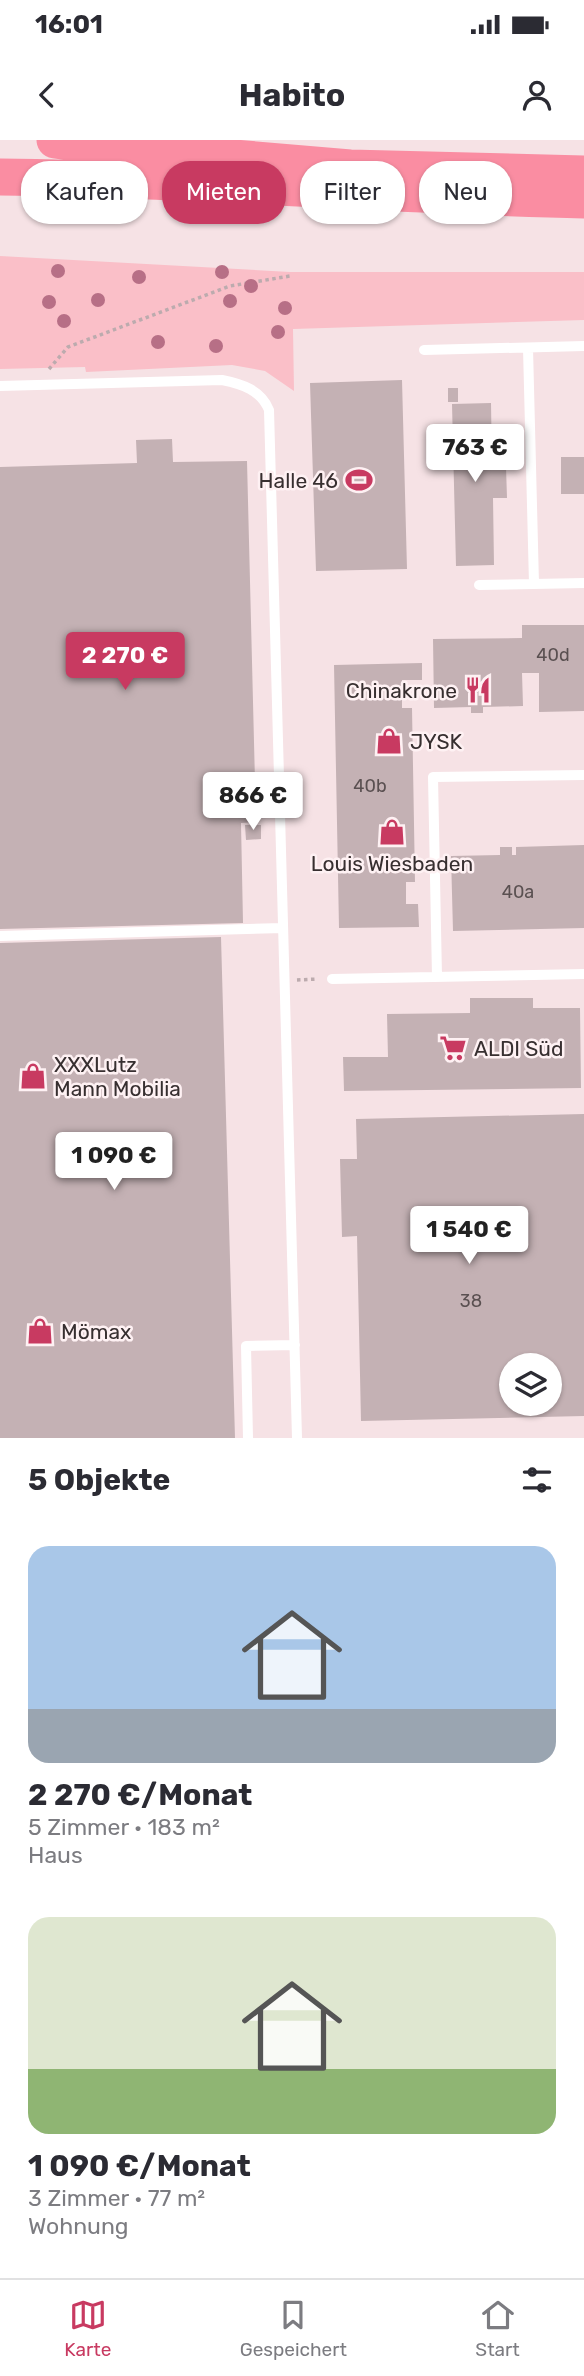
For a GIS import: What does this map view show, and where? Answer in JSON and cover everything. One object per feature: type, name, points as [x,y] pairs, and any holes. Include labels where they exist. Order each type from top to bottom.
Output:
[{"type":"highway","points":[[55,140],[350,168],[584,174]]},
{"type":"highway","points":[[0,170],[21,172]]},
{"type":"highway","points":[[0,177],[21,177]]},
{"type":"highway","points":[[148,182],[584,200]]},
{"type":"lane","points":[[424,350],[584,346]]},
{"type":"lane","points":[[528,348],[534,584]]},
{"type":"lane","points":[[0,386],[222,380],[254,390],[266,401],[271,417],[297,1438]]},
{"type":"lane","points":[[480,584],[584,583]]},
{"type":"lane","points":[[437,977],[433,777],[584,775]]},
{"type":"lane","points":[[0,936],[283,928]]},
{"type":"lane","points":[[332,979],[584,974]]},
{"type":"lane","points":[[248,1438],[246,1346],[295,1345]]},
{"type":"path","points":[[46,385],[48,370],[68,347],[230,286],[290,276]]},
{"type":"shaded area","points":[[0,256],[290,272],[584,272],[584,320],[293,329],[294,391],[265,371],[232,365],[86,372],[85,367],[0,369]]},
{"type":"building","name":"Halle 46","points":[[402,380],[407,569],[316,571],[310,383]]},
{"type":"building","points":[[448,388],[458,388],[458,402],[448,402]]},
{"type":"building","points":[[491,403],[492,467],[506,467],[507,498],[493,498],[494,565],[456,566],[452,404]]},
{"type":"building","points":[[172,439],[173,462],[247,461],[256,822],[241,823],[243,923],[0,929],[0,467],[137,463],[136,440]]},
{"type":"building","points":[[561,457],[584,457],[584,494],[561,494]]},
{"type":"building","points":[[522,625],[584,625],[584,711],[539,712],[539,673],[522,673],[523,706],[483,707],[483,713],[471,713],[471,707],[434,708],[433,639],[522,638]]},
{"type":"building","points":[[422,663],[422,680],[402,680],[402,708],[412,708],[415,882],[406,882],[406,904],[418,904],[419,927],[339,928],[334,665]]},
{"type":"building","points":[[245,825],[261,825],[261,839],[246,840]]},
{"type":"building","points":[[584,845],[584,928],[453,931],[451,856],[500,855],[500,847],[512,847],[512,855],[516,855],[516,847]]},
{"type":"building","points":[[221,937],[235,1438],[0,1438],[0,943]]},
{"type":"building","points":[[470,998],[533,998],[533,1008],[580,1008],[581,1088],[344,1091],[343,1057],[388,1057],[387,1014],[470,1013]]},
{"type":"building","points":[[584,1114],[584,1416],[361,1421],[357,1236],[342,1237],[340,1159],[357,1159],[356,1119]]},
{"type":"place","name":"Halle 46","points":[[359,480]]},
{"type":"place","name":"Chinakrone","points":[[478,690]]},
{"type":"place","name":"JYSK","points":[[389,741]]},
{"type":"place","name":"Louis Wiesbaden","points":[[392,832]]},
{"type":"place","name":"ALDI Süd","points":[[453,1048]]},
{"type":"place","name":"XXXLutz Mann Mobilia","points":[[33,1076]]},
{"type":"place","name":"Mömax","points":[[40,1331]]}]
